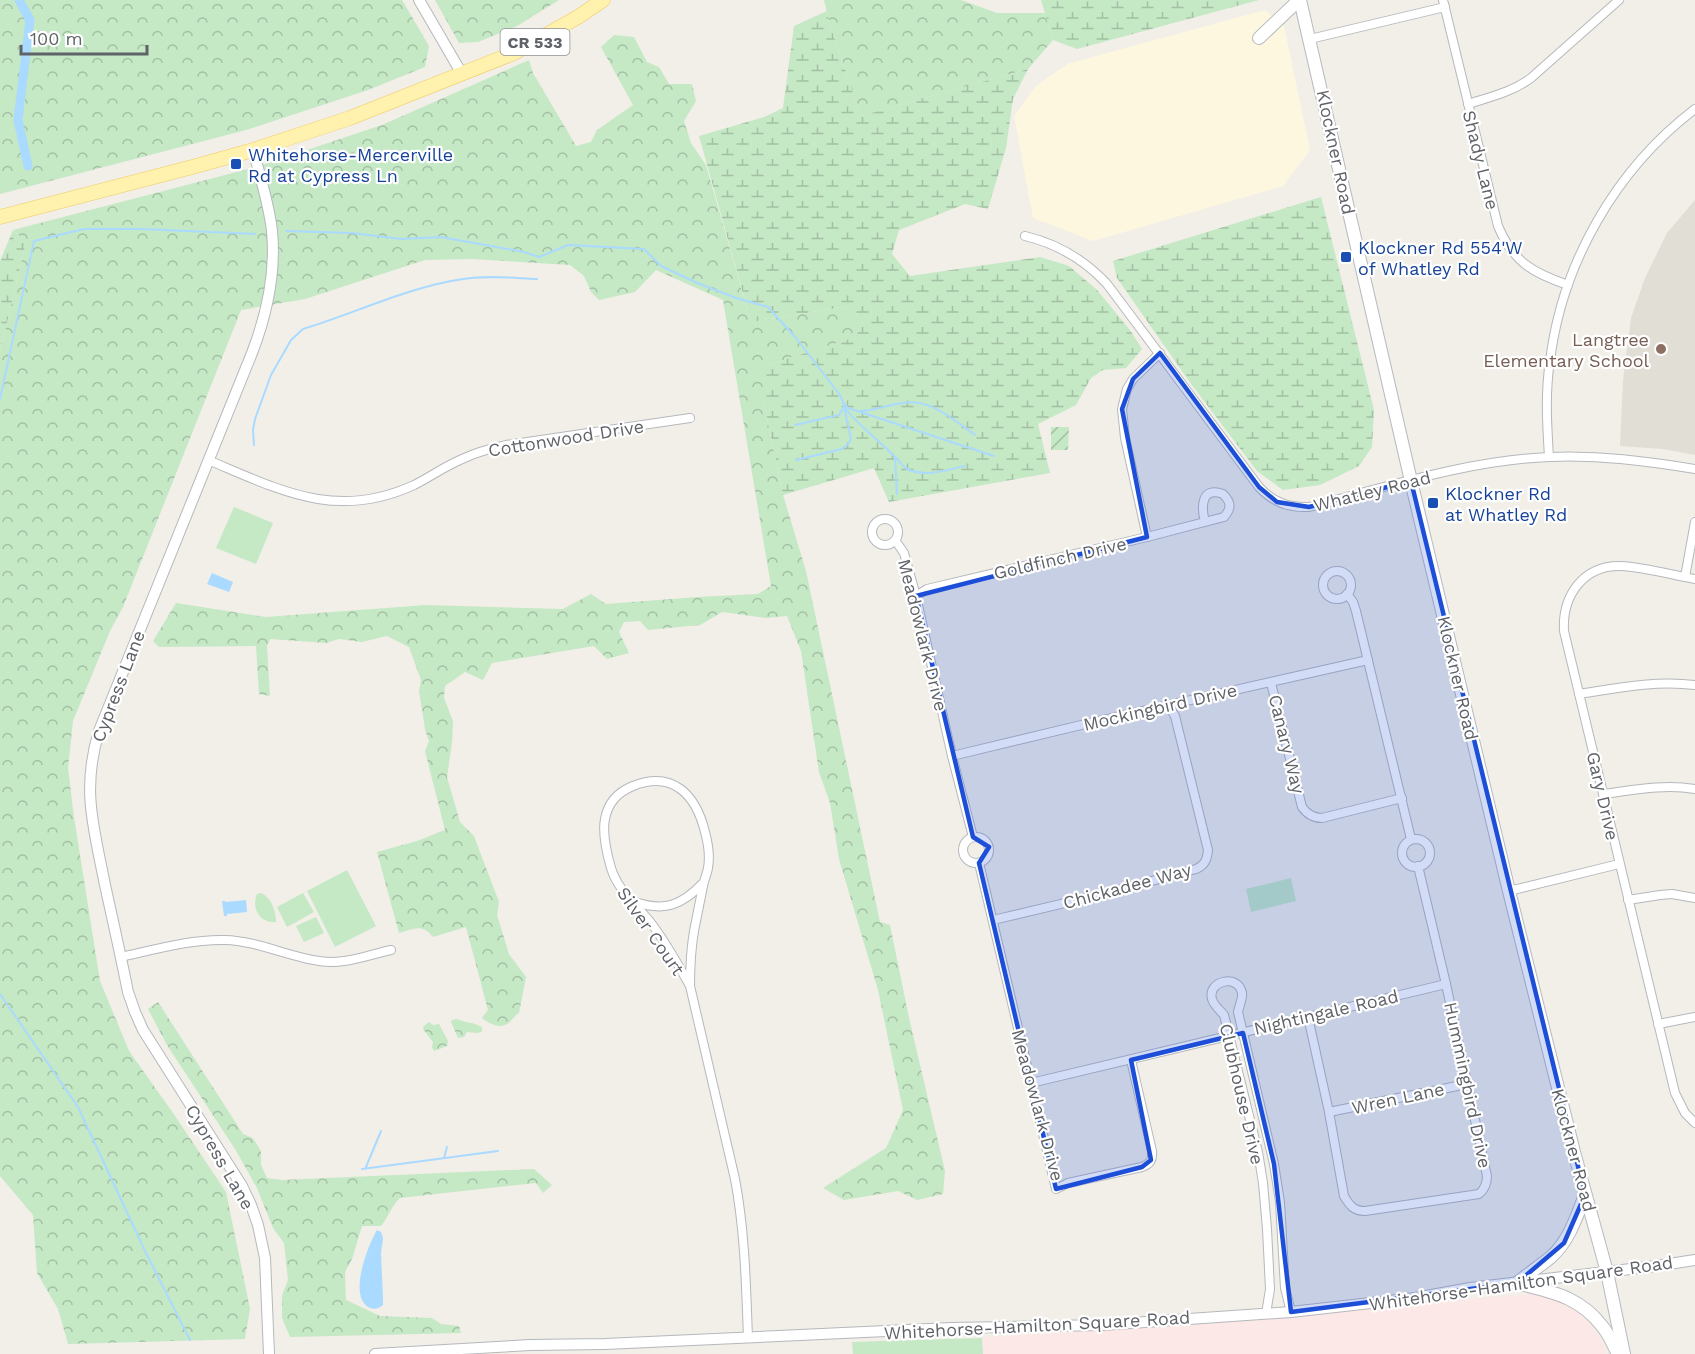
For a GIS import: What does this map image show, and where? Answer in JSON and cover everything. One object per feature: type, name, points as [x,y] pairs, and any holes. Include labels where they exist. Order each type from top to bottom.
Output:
[{"type":"main road","name":"CR 533","points":[[0,217],[254,150],[350,118],[514,53],[578,17],[603,0]]},
{"type":"main road","points":[[1259,38],[1300,0]]},
{"type":"main road","name":"Klockner Road","points":[[1300,0],[1372,315],[1509,891],[1606,1272],[1624,1354]]},
{"type":"main road","points":[[1517,1283],[1552,1256],[1564,1243],[1585,1195]]},
{"type":"main road","points":[[1517,1283],[1569,1297],[1603,1326],[1618,1354]]},
{"type":"street","points":[[419,0],[462,74]]},
{"type":"street","points":[[1468,104],[1509,92],[1521,86],[1619,0]]},
{"type":"street","points":[[1310,39],[1444,3]]},
{"type":"street","name":"Shady Lane","points":[[1444,3],[1498,226],[1503,238],[1516,257],[1526,266],[1538,274],[1568,285]]},
{"type":"street","points":[[1549,457],[1547,394],[1550,361],[1558,318],[1568,285],[1591,233],[1619,188],[1653,147],[1695,109]]},
{"type":"street","name":"Cypress Lane","points":[[254,150],[272,231],[270,294],[261,330],[103,720],[93,749],[89,785],[90,806],[128,992],[135,1012],[143,1030],[242,1186],[258,1225],[265,1258],[269,1354]]},
{"type":"street","name":"Whatley Road","points":[[1025,236],[1050,243],[1075,256],[1096,272],[1160,353],[1259,487],[1268,496],[1287,506],[1309,507],[1498,462],[1549,457],[1619,458],[1695,469]]},
{"type":"street","points":[[1147,537],[1125,438],[1122,409],[1127,389],[1133,379],[1160,353]]},
{"type":"street","name":"Cottonwood Drive","points":[[208,460],[293,495],[312,499],[351,501],[401,490],[465,457],[485,450],[690,418]]},
{"type":"street","name":"Goldfinch Drive","points":[[916,596],[927,589],[1205,522]]},
{"type":"street","points":[[1685,577],[1695,522]]},
{"type":"street","name":"Meadowlark Drive","points":[[895,540],[904,553],[916,596],[973,837]]},
{"type":"street","name":"Gary Drive","points":[[1695,579],[1623,566],[1591,573],[1574,588],[1563,619],[1619,864],[1675,1093],[1685,1113],[1695,1123]]},
{"type":"street","name":"Hummingbird Drive","points":[[1347,594],[1356,611],[1411,839]]},
{"type":"street","name":"Mockingbird Drive","points":[[952,756],[1368,660]]},
{"type":"street","name":"Canary Way","points":[[1271,683],[1302,807],[1310,816],[1322,818],[1402,798]]},
{"type":"street","points":[[1579,694],[1645,684],[1668,683],[1695,686]]},
{"type":"street","name":"Chickadee Way","points":[[993,920],[1111,892],[1196,869],[1203,865],[1208,850],[1175,716],[1168,705]]},
{"type":"street","name":"Silver Court","points":[[690,986],[665,943],[615,880],[611,867],[604,828],[607,811],[616,796],[644,782],[666,781],[675,785],[692,800],[702,821],[708,848],[708,870],[693,934],[690,986],[741,1209],[748,1338]]},
{"type":"street","points":[[1603,794],[1668,786],[1695,789]]},
{"type":"street","name":"Meadowlark Drive","points":[[973,837],[985,840],[989,847],[988,855],[979,863],[967,860],[963,853],[964,845],[973,837]]},
{"type":"street","name":"Hummingbird Drive","points":[[1411,839],[1424,842],[1429,849],[1426,862],[1418,866],[1409,865],[1403,858],[1402,849],[1411,839]]},
{"type":"street","name":"Meadowlark Drive","points":[[979,863],[1056,1189],[1068,1183],[1142,1167],[1151,1161],[1152,1151],[1131,1060]]},
{"type":"street","points":[[1509,891],[1619,864]]},
{"type":"street","name":"Hummingbird Drive","points":[[1308,1017],[1329,1112],[1344,1196],[1349,1205],[1356,1211],[1365,1211],[1479,1194],[1484,1190],[1487,1176],[1418,866]]},
{"type":"street","points":[[633,902],[654,907],[676,904],[684,901],[704,883]]},
{"type":"street","points":[[1628,900],[1660,894],[1695,898]]},
{"type":"street","points":[[121,957],[209,940],[243,942],[321,961],[335,962],[391,950]]},
{"type":"street","name":"Clubhouse Drive","points":[[1266,1314],[1270,1288],[1269,1252],[1258,1152],[1224,1015],[1214,1005],[1211,998],[1216,984],[1228,980],[1238,986],[1242,993],[1238,1012],[1274,1164],[1281,1216],[1285,1288],[1291,1312]]},
{"type":"street","name":"Nightingale Road","points":[[1031,1083],[1446,984]]},
{"type":"street","points":[[1658,1024],[1695,1017]]},
{"type":"street","name":"Wren Lane","points":[[1329,1112],[1467,1084]]},
{"type":"street","points":[[1266,1217],[1281,1216]]},
{"type":"street","points":[[1269,1252],[1283,1251]]},
{"type":"street","name":"Whitehorse-Hamilton Square Road","points":[[375,1354],[530,1345],[605,1344],[951,1328],[1102,1325],[1266,1314],[1415,1298],[1470,1288],[1695,1260]]},
{"type":"highlighted area","points":[[1160,353],[1259,487],[1277,502],[1309,507],[1411,481],[1585,1195],[1564,1243],[1517,1283],[1291,1312],[1274,1164],[1243,1033],[1131,1060],[1151,1160],[1142,1167],[1056,1189],[979,863],[989,847],[973,837],[916,596],[1147,537],[1122,409],[1133,379]]},
{"type":"shaded area","points":[[1265,10],[1284,26],[1310,150],[1283,186],[1093,241],[1033,218],[1014,116],[1035,87],[1067,64]]},
{"type":"shaded area","name":"Langtree Elementary School","points":[[1695,200],[1695,455],[1663,449],[1620,446],[1623,380],[1631,318],[1645,278],[1667,233]]},
{"type":"shaded area","points":[[1532,1294],[1560,1298],[1586,1315],[1605,1348],[1606,1354],[983,1354],[982,1338]]},
{"type":"green space","points":[[0,0],[402,0],[429,46],[425,67],[368,90],[246,130],[0,194]]},
{"type":"green space","points":[[435,0],[559,0],[517,26],[478,42],[459,43]]},
{"type":"green space","points":[[824,0],[961,0],[997,13],[1045,13],[1053,40],[1028,69],[861,116],[831,28]]},
{"type":"green space","points":[[1041,0],[1259,0],[1077,49],[1053,40]]},
{"type":"green space","points":[[827,11],[861,116],[1028,69],[1013,99],[1006,148],[988,209],[965,204],[899,230],[892,254],[910,276],[1040,257],[1069,266],[1097,290],[1130,330],[1142,349],[1126,368],[1103,370],[1091,378],[1076,405],[1038,424],[1050,473],[889,502],[874,468],[783,495],[764,403],[764,366],[856,337],[862,323],[843,307],[751,322],[699,136],[764,117],[783,108],[794,26]]},
{"type":"green space","points":[[614,35],[634,37],[647,62],[659,67],[669,84],[692,84],[696,101],[684,121],[691,143],[706,165],[751,322],[843,307],[862,323],[857,337],[764,366],[764,403],[783,495],[806,571],[880,922],[890,925],[945,1171],[943,1194],[917,1200],[898,1191],[844,1200],[823,1188],[886,1148],[903,1110],[878,990],[839,859],[830,803],[819,772],[801,651],[787,616],[766,618],[722,612],[700,625],[648,630],[640,621],[624,622],[619,632],[629,653],[607,659],[594,646],[492,663],[483,680],[465,672],[445,686],[444,698],[453,721],[447,777],[460,822],[474,836],[499,902],[497,915],[509,954],[526,977],[519,1013],[509,1023],[501,1026],[482,1018],[488,1010],[466,927],[433,937],[421,929],[399,933],[377,852],[417,841],[445,830],[425,751],[429,741],[419,691],[421,680],[409,647],[387,636],[362,642],[339,639],[326,643],[270,639],[267,646],[270,696],[259,694],[256,646],[159,647],[153,641],[176,603],[266,617],[426,605],[563,609],[591,594],[606,604],[758,594],[771,586],[723,300],[656,270],[635,292],[599,300],[591,292],[584,276],[570,265],[472,259],[425,260],[305,299],[241,310],[123,607],[110,631],[73,721],[68,768],[100,981],[129,1051],[226,1192],[250,1309],[245,1339],[68,1344],[58,1309],[37,1273],[33,1215],[0,1176],[0,352],[26,242],[13,230],[256,167],[382,125],[529,60],[533,73],[576,146],[591,142],[597,130],[633,105],[601,47]]},
{"type":"green space","points":[[1321,197],[1374,410],[1372,447],[1359,466],[1320,485],[1283,490],[1257,471],[1191,384],[1117,278],[1113,261]]},
{"type":"green space","points":[[13,230],[26,242],[0,352],[0,261]]},
{"type":"green space","points":[[1051,427],[1069,427],[1068,450],[1051,450]]},
{"type":"green space","points":[[234,507],[273,523],[256,564],[216,548]]},
{"type":"green space","points":[[347,870],[376,926],[335,947],[307,891]]},
{"type":"green space","points":[[1291,878],[1296,901],[1251,912],[1246,889]]},
{"type":"green space","points":[[261,893],[272,905],[276,922],[265,920],[258,914],[255,899],[257,894]]},
{"type":"green space","points":[[303,893],[314,912],[287,927],[277,907]]},
{"type":"green space","points":[[316,917],[324,933],[304,942],[296,926]]},
{"type":"green space","points":[[158,1002],[243,1134],[253,1138],[261,1151],[261,1165],[267,1178],[282,1180],[534,1169],[552,1185],[543,1193],[536,1183],[400,1198],[381,1226],[362,1226],[352,1259],[345,1272],[346,1300],[380,1316],[432,1318],[441,1324],[459,1326],[461,1333],[290,1337],[282,1318],[282,1296],[288,1280],[284,1243],[273,1228],[257,1188],[235,1149],[167,1045],[148,1009]]},
{"type":"green space","points":[[457,1019],[479,1025],[482,1027],[482,1032],[467,1032],[464,1037],[458,1038],[451,1022]]},
{"type":"green space","points":[[429,1022],[433,1025],[439,1024],[448,1041],[447,1046],[434,1051],[433,1042],[423,1029]]},
{"type":"green space","points":[[982,1338],[983,1354],[853,1354],[852,1342]]},
{"type":"water","points":[[212,573],[233,582],[229,592],[207,584]]},
{"type":"water","points":[[246,900],[247,912],[224,916],[222,901]]},
{"type":"water","points":[[377,1230],[381,1232],[383,1238],[381,1253],[383,1305],[374,1309],[363,1302],[360,1283],[361,1271]]},
{"type":"waterway","points":[[19,0],[30,20],[18,120],[28,166]]},
{"type":"waterway","points":[[0,399],[34,241],[84,229],[255,234]]},
{"type":"waterway","points":[[286,231],[352,233],[401,239],[441,237],[524,252],[539,257],[568,245],[644,249],[661,266],[695,282],[736,298],[768,307],[796,338],[840,395],[851,439],[849,443],[842,449],[796,460]]},
{"type":"waterway","points":[[254,445],[255,419],[271,375],[291,340],[303,329],[402,294],[443,283],[481,277],[537,279]]},
{"type":"waterway","points":[[861,411],[903,403],[923,404],[950,417],[975,435]]},
{"type":"waterway","points":[[845,404],[848,408],[994,456]]},
{"type":"waterway","points":[[795,425],[839,415],[844,407],[861,426],[909,470],[930,473],[965,466]]},
{"type":"waterway","points":[[895,458],[897,494]]},
{"type":"waterway","points":[[0,994],[78,1107],[145,1251],[190,1340]]},
{"type":"waterway","points":[[366,1167],[381,1131]]},
{"type":"waterway","points":[[444,1158],[447,1147]]},
{"type":"waterway","points":[[362,1169],[498,1151]]},
{"type":"place","name":"Whitehorse-Mercerville Rd at Cypress Ln","points":[[236,164]]},
{"type":"place","name":"Klockner Rd 554'W of Whatley Rd","points":[[1346,257]]},
{"type":"place","name":"Langtree Elementary School","points":[[1661,349]]},
{"type":"place","name":"Klockner Rd at Whatley Rd","points":[[1433,503]]}]
